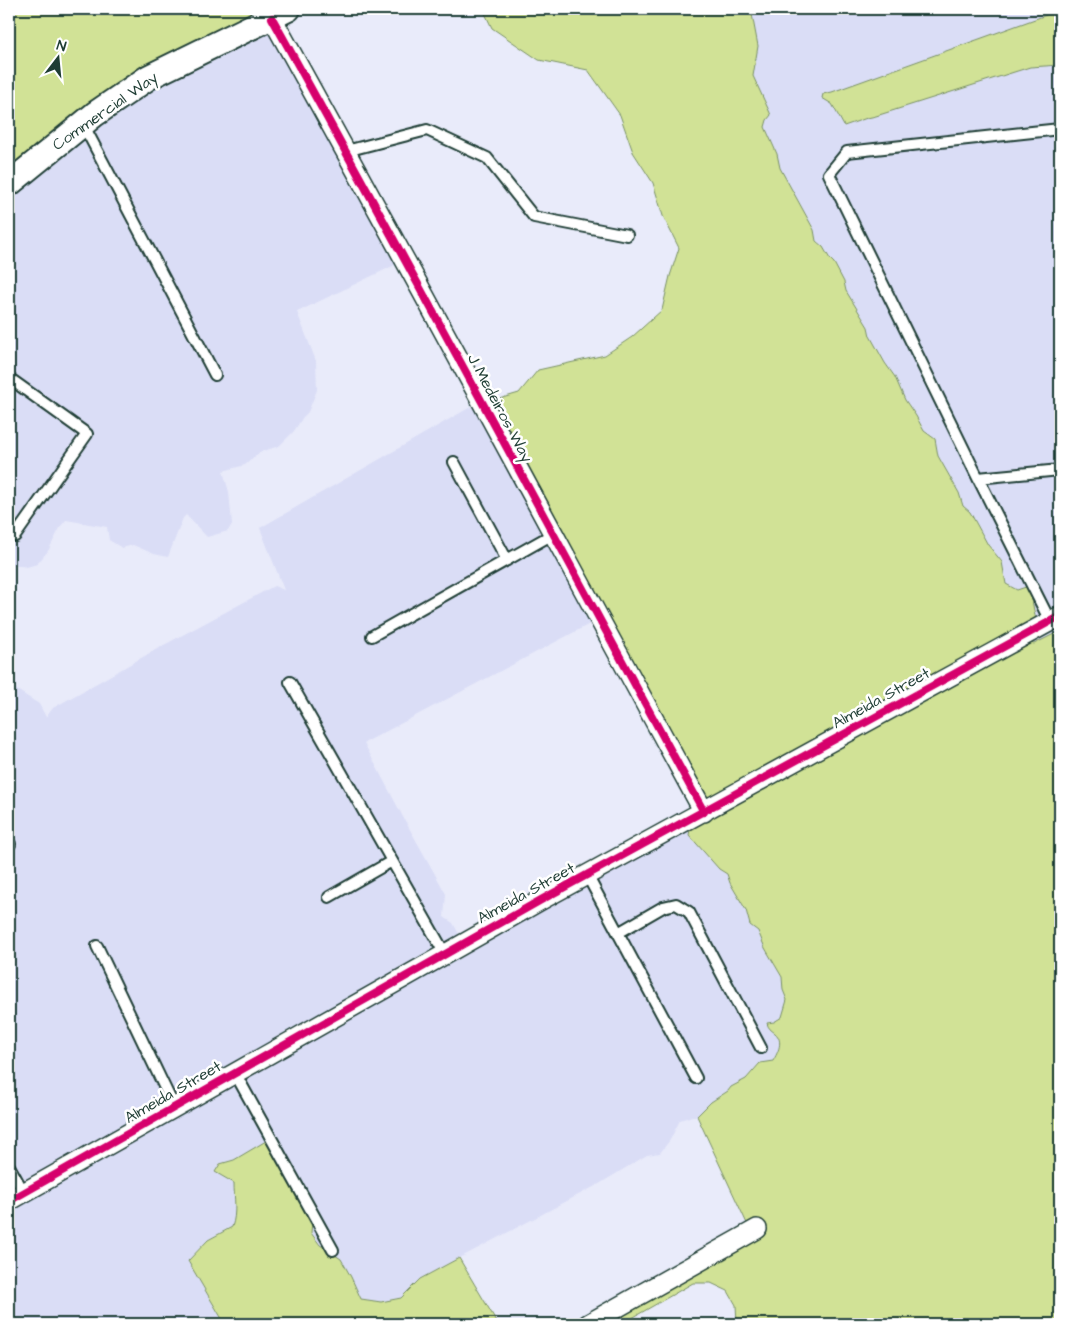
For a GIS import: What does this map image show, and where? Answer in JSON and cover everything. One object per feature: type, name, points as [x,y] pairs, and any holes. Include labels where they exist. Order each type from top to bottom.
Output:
[{"type":"street","name":"Commercial Way","points":[[9,184],[83,124],[149,77],[280,13]]},
{"type":"street","name":"J Medeiros Way","points":[[280,13],[346,151],[704,812]]},
{"type":"street","name":"Almeida Street","points":[[16,1197],[445,954],[1055,618]]},
{"type":"street","points":[[588,1324],[757,1229]]},
{"type":"lane","points":[[83,124],[215,375]]},
{"type":"lane","points":[[1055,618],[978,478],[829,174],[847,152],[1060,129]]},
{"type":"lane","points":[[346,151],[427,130],[487,158],[534,217],[627,235]]},
{"type":"lane","points":[[9,378],[87,434],[16,536]]},
{"type":"lane","points":[[454,462],[507,560]]},
{"type":"lane","points":[[978,478],[1060,470]]},
{"type":"lane","points":[[372,636],[553,534]]},
{"type":"lane","points":[[290,682],[445,954]]},
{"type":"lane","points":[[329,897],[392,861]]},
{"type":"lane","points":[[587,875],[696,1078]]},
{"type":"lane","points":[[618,933],[663,907],[676,904],[689,912],[761,1048]]},
{"type":"lane","points":[[97,946],[174,1107]]},
{"type":"lane","points":[[235,1073],[333,1250]]},
{"type":"lane","points":[[9,1166],[16,1197]]},
{"type":"shaded area","points":[[751,9],[1060,9],[1037,19],[823,94],[832,104],[844,126],[1030,67],[1060,65],[1060,631],[1033,644],[1026,642],[1029,587],[1017,590],[1006,584],[1002,562],[988,545],[970,512],[963,506],[959,493],[938,456],[935,439],[924,431],[905,400],[895,377],[870,336],[868,327],[846,291],[844,282],[834,263],[816,240],[814,230],[779,168],[777,154],[765,127],[771,115],[753,76],[758,46]]},
{"type":"shaded area","points":[[280,16],[399,263],[297,312],[316,361],[317,390],[308,412],[294,431],[279,446],[260,452],[245,465],[223,471],[229,492],[232,524],[228,531],[207,537],[186,515],[183,518],[168,557],[154,554],[133,545],[122,548],[109,540],[107,527],[66,520],[48,551],[37,564],[27,567],[9,564],[9,182],[100,108]]},
{"type":"shaded area","points":[[481,401],[599,619],[364,743],[446,894],[444,917],[453,923],[460,936],[684,826],[690,830],[719,869],[727,874],[730,883],[746,910],[750,925],[758,931],[765,948],[782,977],[783,990],[787,1000],[782,1017],[774,1022],[767,1023],[768,1027],[779,1036],[780,1046],[773,1061],[760,1063],[746,1079],[731,1087],[711,1102],[697,1116],[680,1120],[670,1140],[660,1153],[647,1155],[599,1184],[420,1279],[401,1298],[381,1302],[361,1299],[341,1259],[320,1245],[311,1233],[313,1208],[233,1160],[220,1164],[215,1172],[234,1183],[236,1215],[232,1227],[208,1240],[188,1261],[225,1324],[9,1324],[9,685],[39,704],[46,717],[53,708],[164,645],[274,586],[284,590],[260,528]]},
{"type":"green space","points":[[9,9],[276,9],[9,182]]},
{"type":"green space","points":[[483,9],[751,9],[758,46],[753,76],[771,115],[765,127],[777,154],[780,168],[814,230],[816,241],[823,247],[834,263],[844,282],[846,291],[868,327],[870,336],[895,377],[905,400],[924,431],[935,439],[938,456],[959,493],[963,506],[970,512],[988,545],[1002,562],[1006,584],[1017,590],[1029,586],[1037,625],[1026,642],[1034,644],[1060,631],[1060,1324],[737,1324],[736,1305],[728,1291],[711,1283],[693,1283],[632,1318],[626,1324],[584,1324],[750,1230],[697,1116],[711,1102],[731,1087],[746,1079],[760,1063],[773,1061],[780,1043],[778,1036],[769,1028],[767,1023],[774,1022],[782,1017],[787,1000],[783,990],[782,977],[765,948],[758,931],[750,925],[746,910],[730,883],[727,874],[719,869],[689,835],[690,830],[684,826],[698,812],[482,404],[519,393],[538,370],[605,355],[632,337],[662,310],[679,248],[663,216],[653,183],[633,152],[620,115],[588,70],[539,60],[492,28]]},
{"type":"green space","points":[[1060,10],[1060,65],[1030,67],[844,126],[832,104],[822,98],[823,94]]},
{"type":"green space","points":[[271,1138],[313,1208],[311,1233],[320,1245],[341,1259],[361,1299],[381,1302],[401,1298],[420,1279],[459,1258],[498,1324],[225,1324],[188,1261],[208,1240],[232,1227],[234,1222],[234,1183],[215,1172],[220,1164],[234,1160]]},
{"type":"cycle path","points":[[272,18],[704,812]]},
{"type":"cycle path","points":[[9,1201],[541,900],[1060,616]]}]
